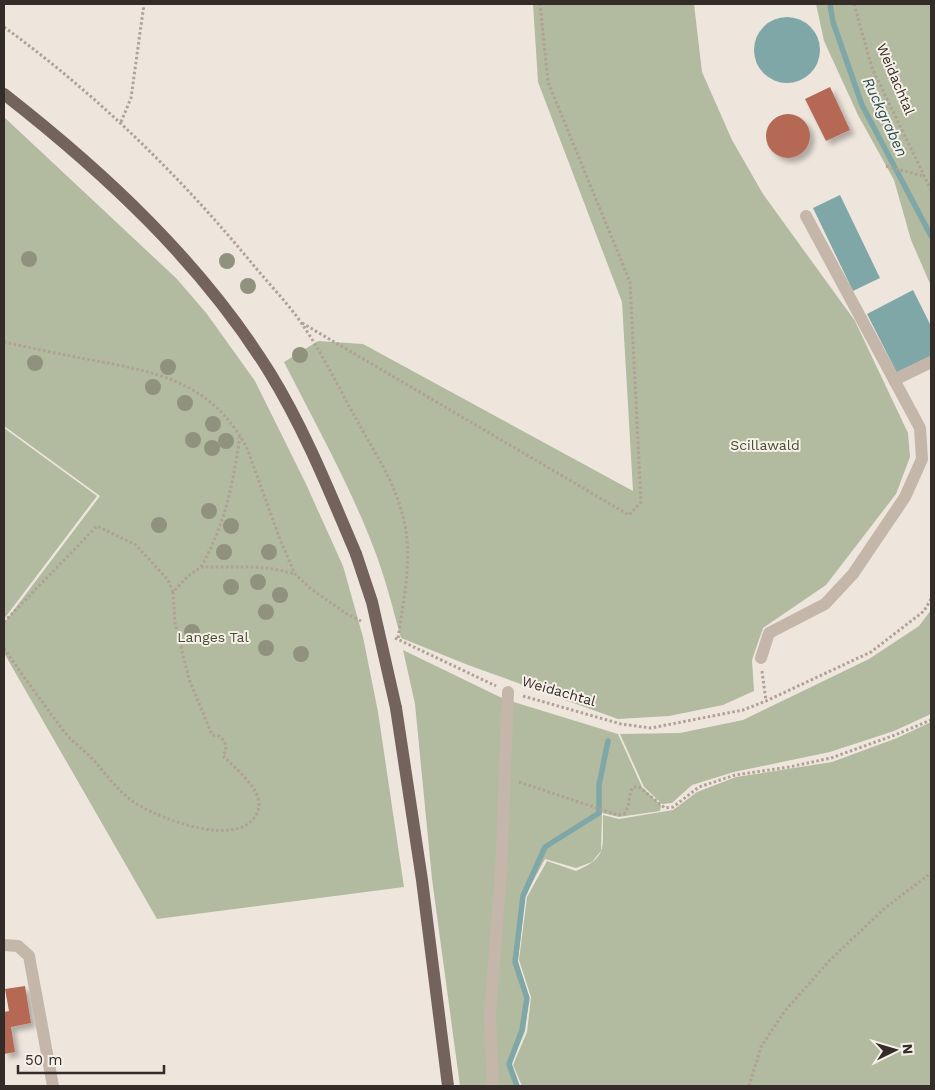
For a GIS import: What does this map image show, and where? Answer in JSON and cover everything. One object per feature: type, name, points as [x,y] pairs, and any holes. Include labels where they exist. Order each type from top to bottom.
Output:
[{"type":"main road","points":[[4,94],[54,134],[120,192],[224,306],[274,382],[324,479],[356,554],[372,602],[396,708],[422,880],[448,1086]]},
{"type":"street","points":[[761,658],[769,633],[825,604],[853,574],[905,496],[922,459],[920,428],[806,216]]},
{"type":"street","points":[[894,380],[931,362]]},
{"type":"street","name":"Weidachtal","points":[[494,1086],[490,1016],[501,870],[508,692]]},
{"type":"street","points":[[4,945],[18,946],[29,956],[36,984],[53,1086]]},
{"type":"path","points":[[121,122],[131,98],[144,4]]},
{"type":"path","points":[[302,323],[630,515],[641,502],[630,282],[548,82],[540,4]]},
{"type":"path","name":"Weidachtal","points":[[854,4],[872,68],[931,190]]},
{"type":"path","points":[[4,27],[69,77],[121,122],[220,225],[302,323],[379,460],[394,491],[404,521],[407,558],[406,582],[398,639]]},
{"type":"path","points":[[886,166],[923,176]]},
{"type":"path","points":[[4,342],[136,368],[171,378],[193,389],[211,402],[225,416],[240,437],[252,461],[281,542],[295,574],[311,589],[347,614],[364,622]]},
{"type":"path","points":[[173,592],[188,576],[201,566],[218,534],[226,511],[240,437]]},
{"type":"path","points":[[4,622],[96,526],[136,545],[168,580],[173,592],[175,624],[189,679],[212,735],[219,736],[225,742],[226,750],[223,756],[256,792],[259,800],[258,811],[255,817],[242,828],[219,830],[187,824],[154,813],[126,796],[66,734],[4,648]]},
{"type":"path","points":[[201,566],[252,567],[274,569],[295,574]]},
{"type":"path","name":"Weidachtal","points":[[508,692],[621,724],[651,728],[743,710],[871,652],[924,611],[931,599]]},
{"type":"path","points":[[390,635],[508,692]]},
{"type":"path","points":[[761,658],[766,701]]},
{"type":"path","points":[[504,778],[618,815],[624,814],[629,808],[629,794],[633,787],[640,787],[665,808],[673,807],[699,787],[735,775],[789,767],[831,758],[931,720]]},
{"type":"path","points":[[748,1086],[761,1047],[784,1012],[829,961],[885,908],[931,873]]},
{"type":"green space","name":"Scillawald","points":[[533,4],[694,4],[702,72],[732,140],[763,194],[855,321],[908,433],[910,457],[896,494],[826,585],[763,628],[752,660],[754,691],[723,705],[669,716],[618,719],[468,665],[401,638],[383,574],[356,505],[284,362],[318,341],[363,344],[633,491],[622,302],[538,82]]},
{"type":"green space","points":[[816,4],[931,4],[931,286],[911,240],[894,180],[858,115],[824,41]]},
{"type":"green space","name":"Langes Tal","points":[[4,117],[177,279],[207,314],[255,381],[306,484],[343,566],[363,637],[378,712],[404,887],[157,919],[4,653],[4,623],[100,496],[4,426]]},
{"type":"green space","points":[[4,428],[97,496],[4,619]]},
{"type":"green space","points":[[931,610],[931,714],[894,731],[830,752],[734,772],[692,785],[672,803],[662,804],[644,787],[620,734],[680,733],[743,720],[869,659],[919,626]]},
{"type":"green space","points":[[403,650],[504,699],[618,734],[642,787],[661,805],[660,811],[619,817],[602,813],[601,851],[592,862],[576,868],[545,859],[525,896],[518,961],[529,998],[525,1031],[511,1064],[519,1086],[460,1086],[432,879],[415,704]]},
{"type":"green space","points":[[931,722],[931,1086],[522,1086],[513,1065],[527,1032],[531,997],[519,960],[527,897],[547,861],[576,871],[594,861],[602,850],[603,815],[619,819],[673,810],[697,792],[736,777],[832,762],[897,738]]},
{"type":"water","points":[[793,17],[811,26],[818,37],[820,50],[818,63],[811,74],[800,81],[781,83],[763,74],[756,63],[754,44],[763,26],[774,19]]},
{"type":"water","points":[[840,195],[880,278],[853,291],[813,208]]},
{"type":"water","points":[[913,290],[931,326],[931,356],[897,373],[867,314]]},
{"type":"building","points":[[830,87],[850,130],[826,141],[805,99]]},
{"type":"building","points":[[784,114],[792,114],[804,120],[810,136],[804,152],[792,158],[784,158],[772,152],[766,140],[766,132],[772,120]]},
{"type":"building","points":[[25,986],[31,1023],[11,1027],[15,1052],[4,1054],[4,1012],[9,1011],[5,989]]},
{"type":"waterway","name":"Ruckgraben","points":[[830,4],[833,22],[862,105],[931,236]]},
{"type":"waterway","name":"Ruckgraben","points":[[517,1086],[509,1064],[522,1030],[527,998],[515,962],[523,896],[545,847],[599,813],[599,785],[608,741]]}]
